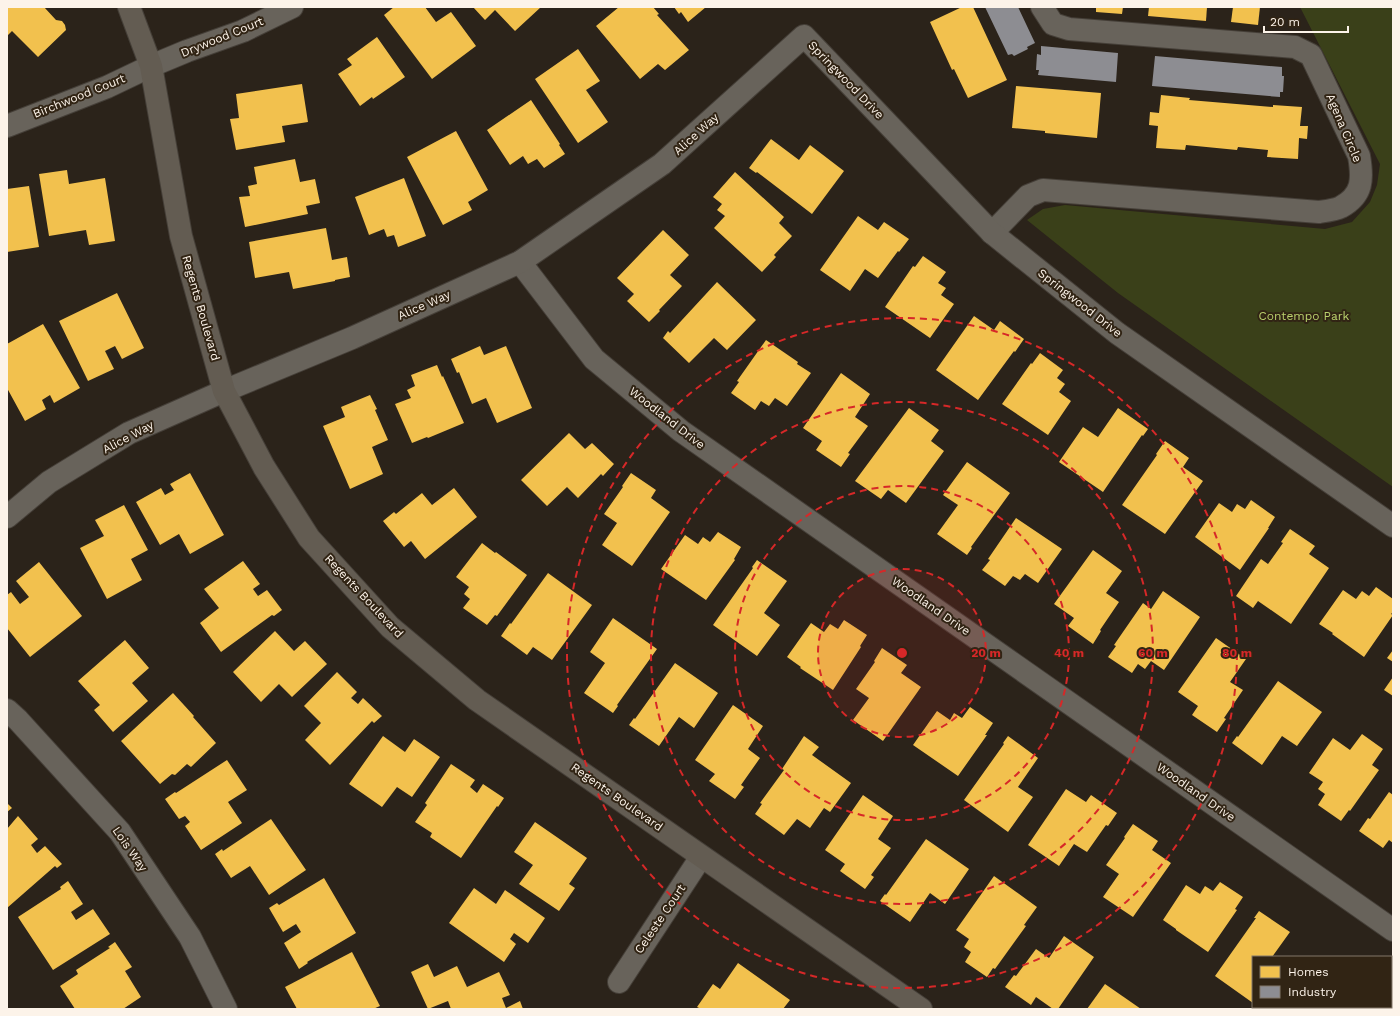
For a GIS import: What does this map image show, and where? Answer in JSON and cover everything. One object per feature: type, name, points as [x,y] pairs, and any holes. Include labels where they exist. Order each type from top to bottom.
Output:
[{"type":"street","name":"Regents Boulevard","points":[[129,7],[151,66],[181,236],[224,391],[264,467],[309,538],[390,627],[477,700],[921,1009]]},
{"type":"street","name":"Drywood Court","points":[[151,66],[191,49],[243,31],[292,7]]},
{"type":"street","name":"Agena Circle","points":[[992,233],[1028,196],[1043,190],[1319,212],[1340,208],[1351,200],[1359,190],[1362,172],[1359,156],[1311,55],[1295,47],[1069,29],[1053,24],[1042,7]]},
{"type":"street","name":"Springwood Drive","points":[[804,36],[992,233],[1117,332],[1393,526]]},
{"type":"street","name":"Alice Way","points":[[7,517],[49,482],[130,433],[224,391],[352,338],[520,262],[662,164],[804,36]]},
{"type":"street","name":"Birchwood Court","points":[[7,126],[107,87],[151,66]]},
{"type":"street","name":"Woodland Drive","points":[[520,262],[594,359],[681,431],[1393,930]]},
{"type":"street","name":"Lois Way","points":[[7,710],[18,720],[120,832],[190,937],[226,1009]]},
{"type":"street","name":"Celeste Court","points":[[619,982],[701,857]]},
{"type":"green space","name":"Contempo Park","points":[[1300,7],[1393,7],[1393,487],[1118,293],[1027,220],[1043,209],[1065,205],[1325,229],[1352,222],[1370,202],[1377,185],[1380,164]]},
{"type":"building: Homes","points":[[7,7],[44,7],[56,20],[62,21],[66,30],[38,57],[12,31],[7,36]]},
{"type":"building: Homes","points":[[394,7],[425,7],[436,22],[451,12],[476,46],[432,79],[384,15]]},
{"type":"building: Homes","points":[[473,7],[541,7],[515,31],[495,10],[485,20]]},
{"type":"building: Homes","points":[[619,7],[653,7],[659,14],[657,15],[689,50],[665,70],[658,64],[640,79],[596,26]]},
{"type":"building: Homes","points":[[674,7],[706,7],[688,22],[681,12],[679,14]]},
{"type":"building: Homes","points":[[962,7],[973,7],[1007,80],[968,98],[954,69],[952,70],[930,22]]},
{"type":"building: Homes","points":[[1096,7],[1123,7],[1122,14],[1096,12]]},
{"type":"building: Homes","points":[[1149,7],[1207,7],[1206,21],[1148,16]]},
{"type":"building: Homes","points":[[1233,7],[1260,7],[1258,25],[1231,22]]},
{"type":"building: Homes","points":[[377,37],[405,77],[360,106],[338,74],[352,65],[347,59]]},
{"type":"building: Homes","points":[[578,49],[600,81],[586,90],[608,122],[578,143],[535,79]]},
{"type":"building: Homes","points":[[302,84],[308,122],[282,126],[285,142],[236,150],[230,119],[239,118],[236,94]]},
{"type":"building: Homes","points":[[1016,86],[1101,93],[1097,138],[1012,128]]},
{"type":"building: Homes","points":[[1161,95],[1190,98],[1189,100],[1273,107],[1273,105],[1302,107],[1300,126],[1308,126],[1307,139],[1299,138],[1298,159],[1267,157],[1268,150],[1238,147],[1237,150],[1186,145],[1185,150],[1156,148],[1158,126],[1149,125],[1150,112],[1159,113]]},
{"type":"building: Homes","points":[[531,100],[565,154],[544,168],[537,159],[528,164],[523,156],[510,165],[487,130]]},
{"type":"building: Homes","points":[[456,131],[488,190],[468,202],[472,210],[443,225],[407,157]]},
{"type":"building: Homes","points":[[771,139],[799,160],[810,145],[844,171],[812,214],[757,172],[756,173],[749,168]]},
{"type":"building: Homes","points":[[295,159],[300,182],[315,179],[320,203],[306,206],[308,214],[245,227],[239,197],[250,196],[248,186],[257,184],[254,167]]},
{"type":"building: Homes","points":[[67,170],[69,184],[105,178],[115,241],[89,245],[86,230],[49,236],[39,174]]},
{"type":"building: Homes","points":[[735,172],[784,217],[779,223],[792,236],[774,255],[776,257],[762,272],[714,228],[725,216],[717,210],[722,204],[713,197]]},
{"type":"building: Homes","points":[[404,178],[426,236],[398,247],[394,235],[387,237],[384,229],[369,235],[355,197]]},
{"type":"building: Homes","points":[[29,186],[39,247],[7,252],[7,189]]},
{"type":"building: Homes","points":[[858,216],[878,230],[884,222],[909,239],[878,278],[865,269],[850,291],[820,270]]},
{"type":"building: Homes","points":[[326,228],[332,260],[347,257],[350,277],[293,289],[289,272],[255,278],[249,242]]},
{"type":"building: Homes","points":[[663,230],[689,255],[670,275],[682,286],[649,322],[627,301],[634,294],[617,278]]},
{"type":"building: Homes","points":[[923,256],[946,272],[938,283],[946,288],[941,295],[954,304],[930,338],[885,307],[913,266],[915,267]]},
{"type":"building: Homes","points":[[717,282],[756,320],[727,350],[714,338],[689,363],[663,338],[668,331],[670,333]]},
{"type":"building: Homes","points":[[117,293],[144,348],[122,359],[115,346],[105,351],[114,369],[88,381],[59,321]]},
{"type":"building: Homes","points":[[974,316],[994,330],[1000,321],[1024,339],[978,400],[936,370]]},
{"type":"building: Homes","points":[[43,324],[80,388],[54,403],[50,395],[42,400],[46,409],[25,421],[7,388],[7,344]]},
{"type":"building: Homes","points":[[766,340],[811,373],[787,406],[775,398],[769,406],[761,401],[755,410],[731,393],[739,382],[737,381]]},
{"type":"building: Homes","points":[[480,346],[484,355],[506,346],[532,408],[497,423],[486,398],[472,404],[459,372],[457,373],[451,359]]},
{"type":"building: Homes","points":[[1040,353],[1063,370],[1057,378],[1065,384],[1059,392],[1071,401],[1048,435],[1002,404],[1031,363],[1032,364]]},
{"type":"building: Homes","points":[[437,365],[464,423],[412,443],[395,404],[411,398],[407,390],[415,386],[411,375]]},
{"type":"building: Homes","points":[[841,373],[870,394],[855,417],[868,426],[848,453],[850,454],[841,467],[816,450],[822,441],[803,428]]},
{"type":"building: Homes","points":[[370,395],[377,409],[375,410],[388,440],[372,447],[383,474],[350,489],[323,426],[345,417],[341,407]]},
{"type":"building: Homes","points":[[909,408],[939,430],[931,441],[944,451],[906,503],[888,490],[881,499],[855,481]]},
{"type":"building: Homes","points":[[1118,408],[1148,429],[1143,436],[1142,435],[1103,492],[1059,462],[1083,427],[1098,437]]},
{"type":"building: Homes","points":[[569,433],[585,449],[592,443],[614,464],[603,476],[601,474],[578,498],[567,487],[547,506],[521,480]]},
{"type":"building: Homes","points":[[1165,441],[1189,458],[1183,467],[1203,481],[1165,534],[1122,505]]},
{"type":"building: Homes","points":[[967,462],[1010,493],[971,547],[972,548],[967,555],[937,534],[958,505],[943,495]]},
{"type":"building: Homes","points":[[190,473],[224,535],[190,554],[179,534],[160,545],[136,502],[161,488],[165,495],[174,490],[170,484]]},
{"type":"building: Homes","points":[[631,473],[656,490],[651,498],[670,512],[632,566],[602,545],[617,523],[604,514]]},
{"type":"building: Homes","points":[[454,488],[477,517],[425,559],[411,541],[404,547],[383,521],[394,512],[396,514],[422,493],[432,505]]},
{"type":"building: Homes","points":[[1251,500],[1275,517],[1240,570],[1195,537],[1219,503],[1232,512],[1237,504],[1245,509]]},
{"type":"building: Homes","points":[[124,505],[148,550],[131,559],[142,580],[107,599],[80,548],[104,536],[95,520]]},
{"type":"building: Homes","points":[[1016,518],[1062,549],[1038,583],[1025,574],[1020,580],[1013,576],[1005,586],[982,570],[990,560],[988,559]]},
{"type":"building: Homes","points":[[1290,529],[1315,546],[1309,554],[1329,568],[1291,624],[1258,601],[1253,608],[1236,596],[1261,559],[1268,564],[1283,543],[1281,542]]},
{"type":"building: Homes","points":[[718,532],[741,547],[734,559],[735,560],[706,600],[661,569],[685,535],[698,544],[703,537],[710,542]]},
{"type":"building: Homes","points":[[482,543],[527,575],[497,616],[495,615],[487,625],[463,608],[470,599],[464,594],[469,587],[456,577]]},
{"type":"building: Homes","points":[[1093,550],[1122,571],[1106,593],[1119,602],[1100,630],[1101,631],[1093,644],[1068,626],[1074,618],[1054,604]]},
{"type":"building: Homes","points":[[757,560],[787,581],[764,613],[780,625],[757,656],[713,625]]},
{"type":"building: Homes","points":[[243,561],[260,584],[253,589],[258,596],[267,590],[282,610],[274,616],[272,615],[221,652],[200,623],[219,608],[204,589]]},
{"type":"building: Homes","points":[[39,562],[82,616],[30,657],[7,628],[7,595],[11,592],[20,604],[29,597],[16,581]]},
{"type":"building: Homes","points":[[548,573],[592,605],[552,660],[533,647],[527,655],[501,636]]},
{"type":"building: Homes","points":[[1376,587],[1393,599],[1393,612],[1391,614],[1393,615],[1364,657],[1319,624],[1343,590],[1356,599],[1362,591],[1369,596]]},
{"type":"building: Homes","points":[[1163,591],[1200,617],[1164,670],[1151,661],[1145,669],[1138,664],[1132,673],[1108,657],[1116,646],[1114,645],[1143,603],[1151,609]]},
{"type":"building: Homes","points":[[613,618],[657,649],[617,705],[618,706],[613,713],[584,693],[605,663],[590,652]]},
{"type":"building: Homes","points":[[844,620],[867,635],[860,646],[861,647],[833,690],[800,668],[801,667],[787,657],[811,623],[824,632],[830,624],[838,629]]},
{"type":"building: Homes","points":[[275,631],[294,651],[305,641],[327,664],[292,697],[279,684],[261,702],[233,672]]},
{"type":"building: Homes","points":[[1216,638],[1246,659],[1230,682],[1243,690],[1224,718],[1226,719],[1217,732],[1192,715],[1198,706],[1178,692]]},
{"type":"building: Homes","points":[[125,640],[149,668],[132,683],[148,701],[113,732],[94,710],[100,705],[78,681]]},
{"type":"building: Homes","points":[[882,648],[907,665],[901,673],[921,687],[883,741],[853,720],[869,698],[856,689],[875,662],[874,661]]},
{"type":"building: Homes","points":[[1393,650],[1393,662],[1387,658]]},
{"type":"building: Homes","points":[[675,663],[718,693],[694,728],[679,717],[659,746],[629,725],[634,718],[635,719]]},
{"type":"building: Homes","points":[[337,672],[357,692],[351,698],[358,704],[363,698],[382,716],[374,723],[372,721],[330,765],[305,740],[321,723],[304,706]]},
{"type":"building: Homes","points":[[1393,677],[1393,696],[1384,690]]},
{"type":"building: Homes","points":[[1278,681],[1322,712],[1297,746],[1282,736],[1262,765],[1232,743],[1237,736],[1238,737]]},
{"type":"building: Homes","points":[[173,693],[216,743],[191,767],[187,764],[175,775],[172,774],[160,784],[121,741]]},
{"type":"building: Homes","points":[[733,705],[763,726],[748,749],[760,758],[741,785],[744,787],[735,799],[709,781],[715,774],[695,760]]},
{"type":"building: Homes","points":[[970,707],[993,723],[985,735],[987,735],[958,776],[913,745],[937,711],[950,720],[954,713],[962,718]]},
{"type":"building: Homes","points":[[1362,734],[1383,749],[1372,765],[1379,770],[1350,811],[1349,810],[1341,821],[1318,805],[1325,794],[1318,789],[1323,782],[1309,773],[1333,738],[1350,750]]},
{"type":"building: Homes","points":[[383,736],[405,752],[414,739],[440,757],[412,797],[397,787],[382,807],[349,784]]},
{"type":"building: Homes","points":[[804,736],[819,747],[812,755],[851,783],[830,812],[824,808],[810,828],[797,819],[784,835],[755,814],[762,804],[760,803],[784,770],[782,769]]},
{"type":"building: Homes","points":[[1008,736],[1038,758],[1018,787],[1033,797],[1008,832],[964,800],[1004,744],[1003,743]]},
{"type":"building: Homes","points":[[227,760],[247,790],[228,802],[242,823],[201,850],[185,826],[190,822],[185,816],[179,819],[165,799]]},
{"type":"building: Homes","points":[[451,764],[475,780],[470,787],[477,793],[483,784],[504,798],[461,858],[430,837],[432,833],[415,822],[427,805],[425,803]]},
{"type":"building: Homes","points":[[1066,789],[1086,802],[1091,795],[1117,813],[1108,826],[1106,825],[1087,852],[1074,844],[1059,866],[1028,845]]},
{"type":"building: Homes","points":[[1389,792],[1393,795],[1393,843],[1389,840],[1383,848],[1359,831],[1368,818],[1370,819]]},
{"type":"building: Homes","points":[[863,795],[893,816],[878,839],[891,848],[871,875],[874,877],[865,889],[840,871],[845,864],[825,850]]},
{"type":"building: Homes","points":[[7,803],[12,808],[7,812]]},
{"type":"building: Homes","points":[[18,816],[38,839],[31,845],[37,853],[45,846],[62,864],[57,868],[55,866],[7,908],[7,829]]},
{"type":"building: Homes","points":[[271,819],[306,870],[269,895],[250,866],[231,878],[215,854],[222,849],[223,851]]},
{"type":"building: Homes","points":[[535,822],[587,858],[569,884],[575,888],[559,911],[519,884],[533,865],[514,852]]},
{"type":"building: Homes","points":[[1133,824],[1158,841],[1152,850],[1171,863],[1133,917],[1103,897],[1119,874],[1106,865]]},
{"type":"building: Homes","points":[[926,839],[969,869],[945,904],[930,893],[910,922],[880,901],[885,894],[886,895]]},
{"type":"building: Homes","points":[[994,876],[1037,907],[1024,925],[1026,926],[995,969],[993,968],[987,977],[965,962],[971,952],[964,947],[969,939],[956,930]]},
{"type":"building: Homes","points":[[324,878],[356,933],[307,962],[308,963],[299,969],[284,943],[301,932],[296,924],[283,932],[269,908],[277,903],[279,905]]},
{"type":"building: Homes","points":[[68,881],[83,904],[71,912],[76,920],[93,909],[110,934],[53,970],[18,917],[61,889],[60,887]]},
{"type":"building: Homes","points":[[1220,882],[1243,897],[1235,909],[1237,910],[1208,952],[1163,920],[1186,885],[1200,894],[1205,886],[1213,891]]},
{"type":"building: Homes","points":[[474,888],[496,904],[505,890],[545,918],[528,943],[514,933],[510,939],[516,944],[504,962],[449,923]]},
{"type":"building: Homes","points":[[1259,911],[1290,932],[1273,956],[1252,956],[1252,1002],[1215,976],[1256,918],[1254,918]]},
{"type":"building: Homes","points":[[1064,936],[1094,957],[1058,1009],[1053,1009],[1036,997],[1031,1005],[1005,987],[1014,975],[1016,976],[1036,949],[1049,958]]},
{"type":"building: Homes","points":[[115,942],[132,967],[125,971],[141,997],[123,1009],[75,1009],[60,986],[78,974],[76,970],[110,948],[108,947]]},
{"type":"building: Homes","points":[[352,952],[380,1006],[373,1009],[297,1009],[285,987]]},
{"type":"building: Homes","points":[[738,963],[790,1000],[783,1009],[701,1009],[697,1007],[713,984],[720,989]]},
{"type":"building: Homes","points":[[428,964],[434,977],[457,966],[467,987],[499,972],[510,995],[502,998],[506,1008],[520,1001],[523,1009],[451,1009],[448,1001],[428,1009],[411,972]]},
{"type":"building: Homes","points":[[1105,984],[1141,1009],[1087,1009]]},
{"type":"building: Homes","points":[[1333,1008],[1384,1009],[1334,1009]]},
{"type":"building: Industry","points":[[985,7],[1018,7],[1035,43],[1027,47],[1028,49],[1014,56],[1012,54],[1008,55]]},
{"type":"building: Industry","points":[[1041,46],[1118,53],[1116,82],[1038,75],[1039,70],[1036,70],[1037,54],[1041,55]]},
{"type":"building: Industry","points":[[1155,56],[1282,67],[1282,76],[1284,76],[1283,92],[1280,92],[1280,97],[1152,86]]}]
